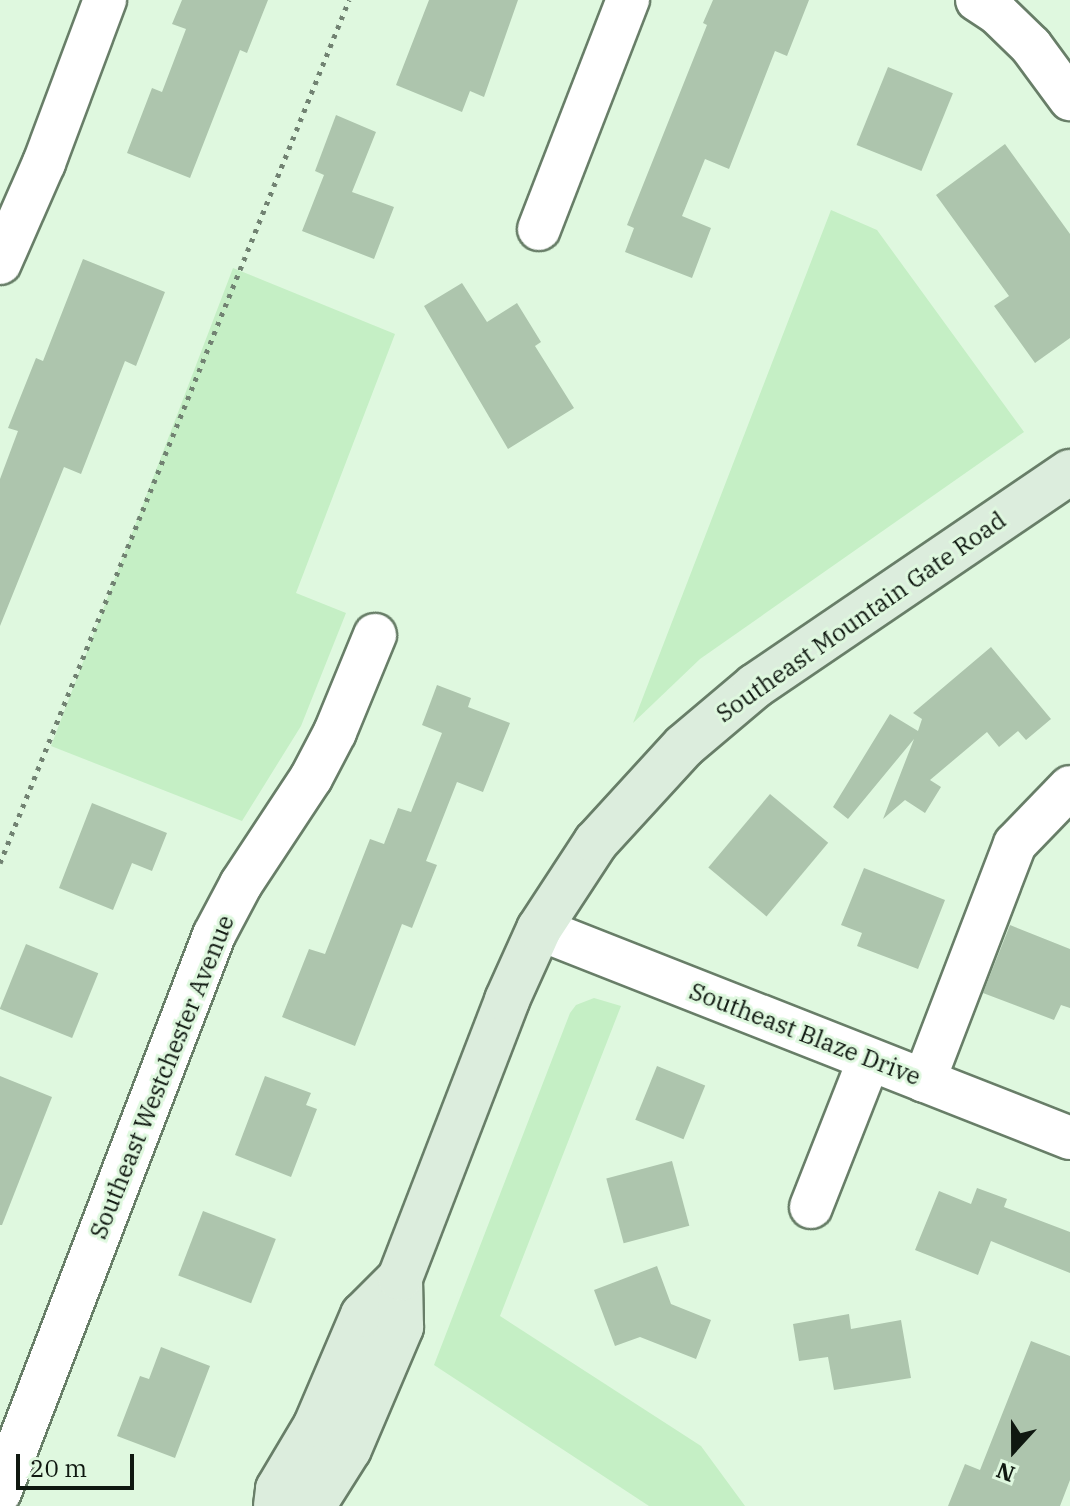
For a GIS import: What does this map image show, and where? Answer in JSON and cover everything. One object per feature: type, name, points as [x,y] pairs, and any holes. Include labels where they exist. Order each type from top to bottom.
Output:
[{"type":"street","points":[[0,263],[44,163],[105,0]]},
{"type":"street","points":[[539,229],[612,34],[628,0]]},
{"type":"street","points":[[977,0],[997,13],[1031,46],[1070,99]]},
{"type":"street","name":"Southeast Mountain Gate Road","points":[[313,1506],[349,1449],[401,1327],[400,1278],[507,1000],[539,929],[596,842],[623,809],[718,716],[755,686],[1070,472]]},
{"type":"street","name":"Southeast Westchester Avenue","points":[[0,1492],[214,935],[241,884],[311,778],[335,732],[375,635]]},
{"type":"street","points":[[924,1081],[1015,844],[1070,787]]},
{"type":"street","name":"Southeast Blaze Drive","points":[[539,929],[1070,1138]]},
{"type":"street","points":[[811,1207],[869,1060]]},
{"type":"street","name":"Southeast Mountain Gate Road","points":[[276,1506],[278,1489],[316,1425],[363,1315],[400,1278]]},
{"type":"path","points":[[0,863],[349,0]]},
{"type":"green space","points":[[831,210],[877,230],[1024,432],[700,659],[633,723]]},
{"type":"green space","points":[[233,268],[395,334],[296,593],[346,613],[301,726],[242,821],[51,746]]},
{"type":"green space","points":[[594,998],[621,1006],[500,1316],[701,1446],[745,1506],[649,1506],[434,1365],[570,1013],[576,1005]]},
{"type":"building","points":[[182,0],[268,0],[247,53],[240,50],[190,178],[127,153],[152,88],[162,92],[186,29],[172,24]]},
{"type":"building","points":[[429,0],[518,0],[484,97],[470,91],[462,112],[396,85]]},
{"type":"building","points":[[713,0],[809,0],[787,56],[775,51],[729,169],[705,159],[682,216],[711,228],[692,278],[625,252],[634,228],[627,225],[707,25],[703,23]]},
{"type":"building","points":[[888,67],[953,93],[921,171],[857,145]]},
{"type":"building","points":[[336,115],[376,132],[352,192],[394,207],[374,259],[302,231],[324,175],[315,171]]},
{"type":"building","points":[[1005,144],[1070,234],[1070,338],[1035,363],[994,306],[1009,296],[936,195]]},
{"type":"building","points":[[83,259],[165,292],[136,366],[125,361],[81,474],[64,467],[0,626],[0,479],[18,431],[8,428],[36,358],[43,361]]},
{"type":"building","points":[[462,283],[487,322],[517,303],[541,342],[535,346],[574,408],[508,449],[424,306]]},
{"type":"building","points":[[991,647],[1051,719],[1026,740],[1018,731],[999,747],[987,732],[930,780],[941,787],[925,813],[905,800],[883,819],[914,739],[848,819],[833,807],[890,714],[918,731],[922,719],[913,713]]},
{"type":"building","points":[[437,685],[471,698],[468,707],[510,723],[483,792],[457,782],[426,861],[437,865],[412,928],[402,924],[355,1046],[282,1017],[309,949],[325,954],[370,839],[384,844],[398,808],[411,812],[442,733],[422,725]]},
{"type":"building","points":[[770,794],[828,843],[767,916],[708,868]]},
{"type":"building","points":[[92,803],[167,833],[152,871],[132,863],[113,910],[59,888]]},
{"type":"building","points":[[864,868],[945,900],[918,969],[857,946],[862,933],[841,925]]},
{"type":"building","points":[[1010,925],[1070,949],[1070,1008],[1061,1005],[1054,1020],[983,993]]},
{"type":"building","points":[[26,944],[98,973],[72,1038],[0,1009]]},
{"type":"building","points":[[657,1066],[705,1085],[683,1139],[635,1120]]},
{"type":"building","points":[[0,1076],[52,1097],[2,1225],[0,1225]]},
{"type":"building","points":[[265,1076],[311,1093],[306,1105],[317,1109],[291,1177],[235,1155]]},
{"type":"building","points":[[672,1161],[689,1226],[624,1243],[606,1179]]},
{"type":"building","points":[[977,1188],[1007,1199],[1004,1207],[1070,1232],[1070,1273],[991,1241],[978,1275],[915,1250],[939,1191],[971,1204]]},
{"type":"building","points":[[203,1211],[276,1239],[251,1303],[178,1275]]},
{"type":"building","points":[[657,1266],[671,1304],[711,1320],[696,1359],[640,1337],[615,1346],[594,1290]]},
{"type":"building","points":[[849,1314],[851,1329],[901,1320],[911,1378],[834,1390],[828,1357],[799,1361],[793,1324]]},
{"type":"building","points":[[1031,1341],[1070,1356],[1070,1480],[1060,1506],[948,1506],[965,1464],[980,1470]]},
{"type":"building","points":[[161,1347],[210,1366],[175,1458],[117,1436],[140,1376],[149,1379]]}]
